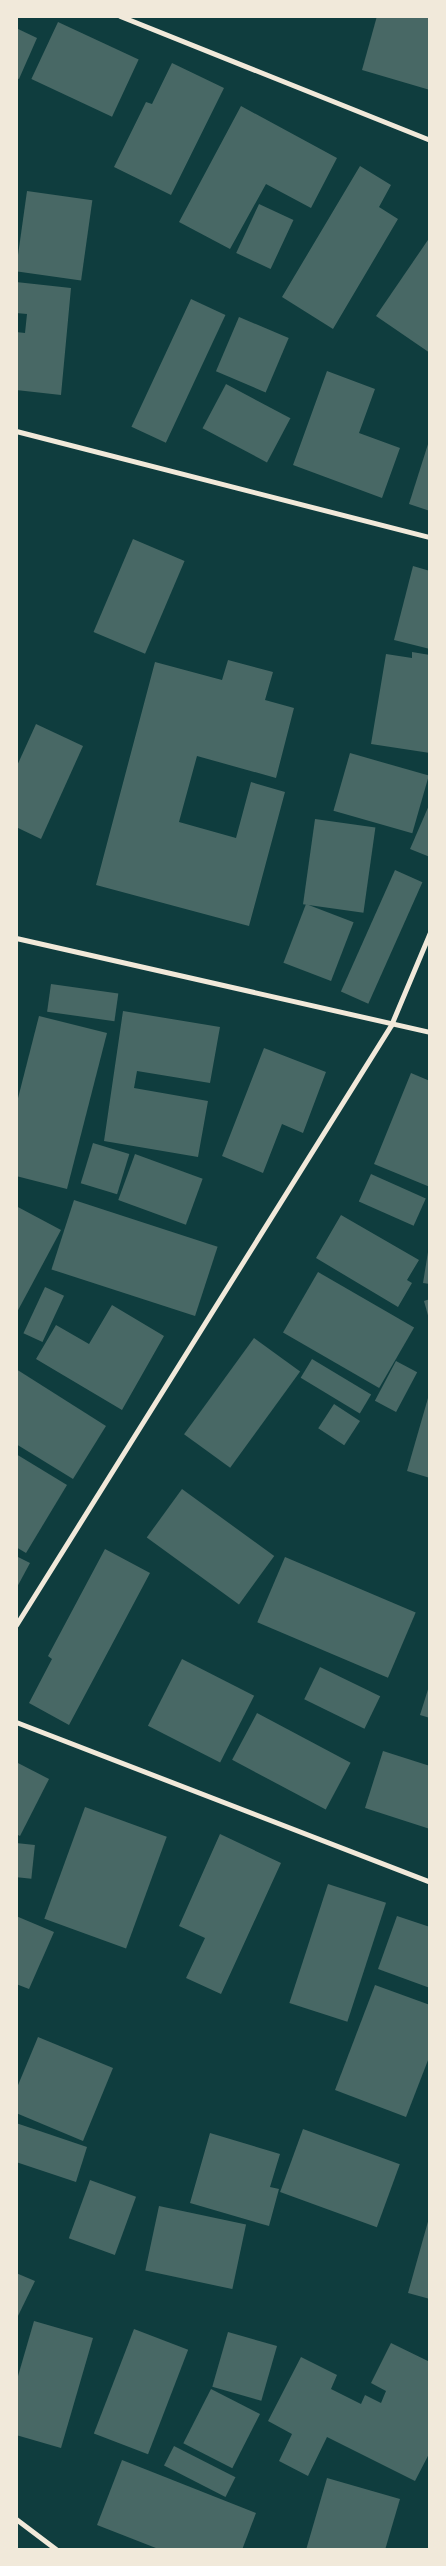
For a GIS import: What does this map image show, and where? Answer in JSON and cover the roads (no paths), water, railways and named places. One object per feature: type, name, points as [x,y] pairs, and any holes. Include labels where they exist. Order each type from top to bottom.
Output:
[{"type":"street","points":[[120,16],[430,140]]},
{"type":"street","points":[[16,430],[430,537]]},
{"type":"street","points":[[16,1625],[391,1025],[430,932]]},
{"type":"street","points":[[16,938],[391,1025],[430,1032]]},
{"type":"street","points":[[16,1722],[430,1882]]},
{"type":"street","points":[[16,2519],[57,2550]]}]
